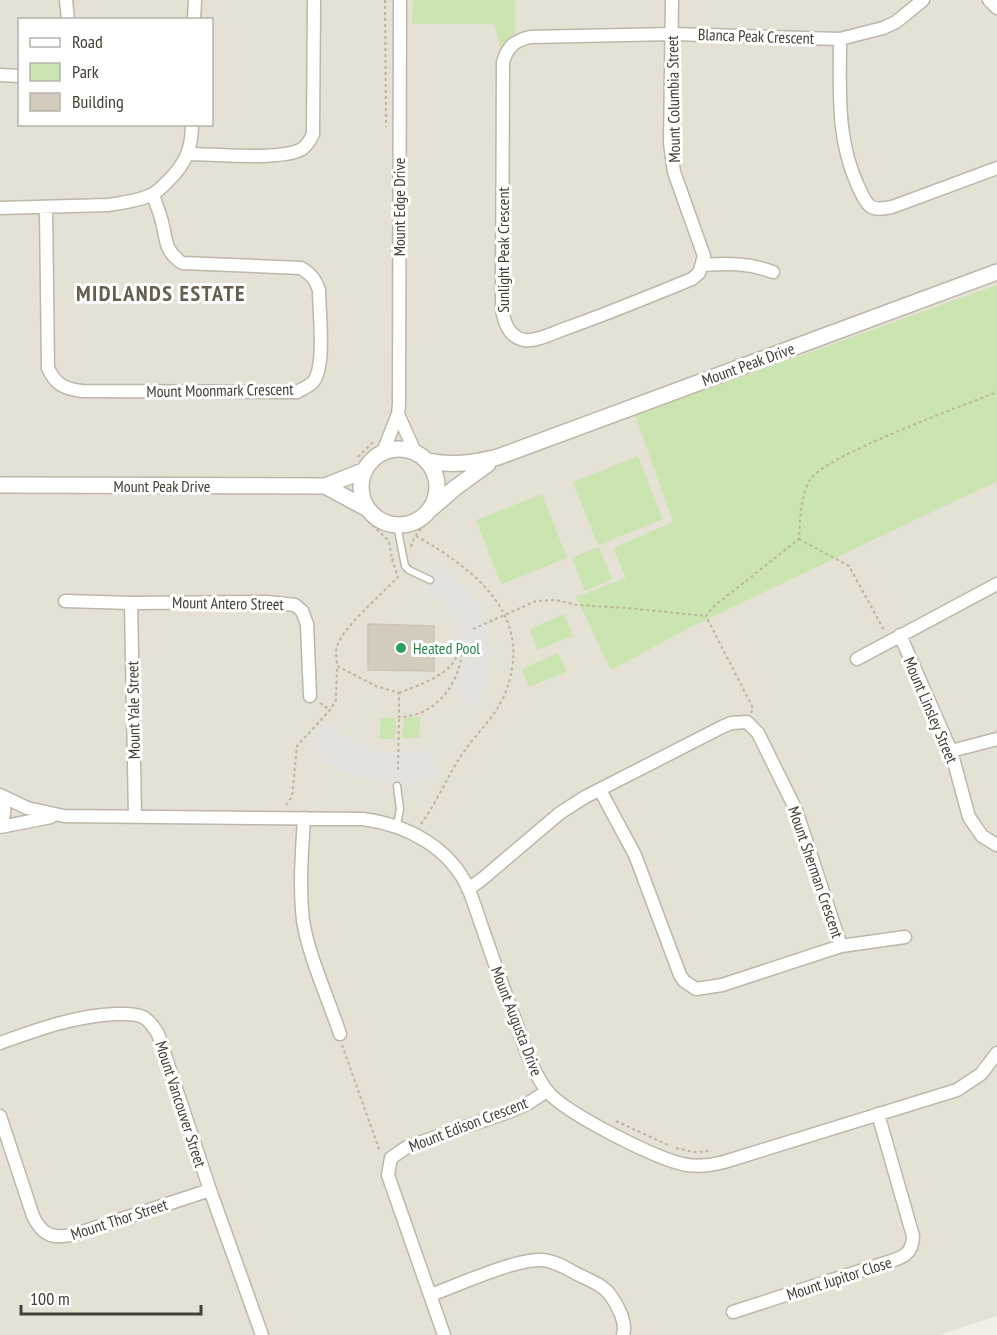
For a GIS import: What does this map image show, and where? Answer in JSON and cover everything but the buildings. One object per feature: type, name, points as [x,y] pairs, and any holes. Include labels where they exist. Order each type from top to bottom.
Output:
[{"type":"street","points":[[66,0],[68,18]]},
{"type":"street","points":[[194,18],[195,0]]},
{"type":"street","points":[[189,154],[277,155],[294,152],[308,143],[313,134],[314,0]]},
{"type":"street","name":"Mount Edge Drive","points":[[382,452],[398,414],[400,0]]},
{"type":"street","name":"Mount Columbia Street","points":[[672,0],[671,158],[704,256],[703,265]]},
{"type":"street","name":"Blanca Peak Crescent","points":[[672,34],[840,39],[890,25],[923,0]]},
{"type":"street","points":[[989,0],[997,8]]},
{"type":"street","name":"Sunlight Peak Crescent","points":[[672,34],[530,38],[518,40],[510,46],[503,62],[503,319],[507,329],[516,337],[526,340],[539,338],[692,279],[703,265]]},
{"type":"street","points":[[840,39],[840,121],[843,139],[852,174],[870,206],[879,209],[892,207],[997,168]]},
{"type":"street","points":[[0,75],[18,76]]},
{"type":"street","points":[[0,208],[108,205],[153,195],[174,176],[186,160],[189,154],[192,126]]},
{"type":"street","name":"Mount Moonmark Crescent","points":[[46,208],[46,357],[53,379],[63,388],[82,391],[297,392],[314,382],[319,370],[319,290],[316,280],[310,273],[301,268],[182,263],[173,257],[166,244],[163,223],[153,195]]},
{"type":"street","points":[[703,265],[735,263],[758,266],[773,272]]},
{"type":"street","name":"Mount Peak Drive","points":[[415,452],[428,461],[454,465],[498,457],[997,272]]},
{"type":"street","name":"Mount Edge Drive","points":[[398,414],[415,452]]},
{"type":"street","points":[[382,452],[399,448],[415,452]]},
{"type":"street","name":"Mount Peak Drive","points":[[325,486],[361,464],[369,462],[382,452]]},
{"type":"street","name":"Mount Peak Drive","points":[[0,485],[325,486],[366,507],[379,520],[396,525],[414,522],[498,457]]},
{"type":"street","points":[[428,461],[437,486],[434,502],[428,512]]},
{"type":"street","points":[[361,464],[360,490],[366,507]]},
{"type":"street","name":"Mount Linsley Street","points":[[857,659],[997,584]]},
{"type":"street","name":"Mount Antero Street","points":[[65,601],[267,602],[295,605],[302,611],[307,624],[310,696]]},
{"type":"street","name":"Mount Yale Street","points":[[130,603],[135,816]]},
{"type":"street","name":"Mount Linsley Street","points":[[894,638],[951,751],[969,817],[982,836],[997,845]]},
{"type":"street","points":[[468,889],[491,873],[560,813],[585,797],[722,727],[731,723],[747,722]]},
{"type":"street","name":"Mount Sherman Crescent","points":[[747,722],[758,733],[796,810],[841,946]]},
{"type":"street","points":[[951,751],[997,739]]},
{"type":"street","name":"Mount Sherman Crescent","points":[[600,790],[635,855],[680,975],[696,989],[722,985],[841,946],[905,937]]},
{"type":"street","points":[[0,796],[4,802],[5,815],[0,826]]},
{"type":"street","name":"Mount Augusta Drive","points":[[0,796],[27,808],[64,816]]},
{"type":"street","name":"Mount Augusta Drive","points":[[0,826],[64,816],[363,819],[397,825],[430,842],[452,864],[468,889],[526,1051],[547,1091],[570,1111],[617,1136],[670,1160],[696,1166],[724,1162],[957,1090],[981,1074],[997,1053]]},
{"type":"street","points":[[304,818],[301,880],[303,921],[340,1034]]},
{"type":"street","name":"Mount Vancouver Street","points":[[0,1043],[69,1019],[93,1015],[128,1014],[142,1017],[152,1023],[158,1034],[262,1335]]},
{"type":"street","name":"Mount Edison Crescent","points":[[444,1335],[388,1175],[391,1158],[407,1147],[511,1111],[547,1091]]},
{"type":"street","name":"Mount Jupitor Close","points":[[733,1312],[885,1263],[909,1252],[913,1245],[912,1236],[878,1114]]},
{"type":"street","name":"Mount Thor Street","points":[[0,1116],[33,1216],[39,1226],[52,1236],[62,1237],[76,1234],[210,1190]]},
{"type":"street","points":[[431,1295],[528,1261],[551,1261],[600,1285],[609,1293],[616,1303],[623,1322],[622,1335]]},
{"type":"lane","points":[[396,525],[402,561],[405,566],[430,580]]},
{"type":"lane","points":[[397,825],[400,809],[398,786]]},
{"type":"path","points":[[706,616],[713,607],[799,539],[801,506],[810,479],[815,473],[873,442],[997,392]]},
{"type":"path","points":[[361,464],[379,435]]},
{"type":"path","points":[[416,536],[474,576],[490,591],[506,616],[510,628],[512,661],[504,696],[495,713],[455,764],[446,785],[420,825],[427,829]]},
{"type":"path","points":[[799,539],[849,566],[894,638]]},
{"type":"path","points":[[284,808],[292,797],[297,746],[330,710],[336,700],[337,646],[356,620],[398,577],[392,559]]},
{"type":"path","points":[[473,629],[545,599],[577,605],[706,616]]},
{"type":"path","points":[[706,616],[753,708],[747,722]]},
{"type":"path","points":[[399,717],[417,716],[444,695],[458,675],[462,649]]},
{"type":"path","points":[[337,666],[376,686],[399,693],[438,675],[449,667],[457,656],[458,650],[479,649]]},
{"type":"path","points":[[398,770],[399,693]]},
{"type":"path","points":[[340,1034],[343,1051],[380,1152]]},
{"type":"path","points":[[613,1120],[673,1148],[694,1152],[712,1151]]},
{"type":"shaded area","name":"MIDLANDS ESTATE","points":[[0,0],[997,0],[997,1316],[939,1335],[0,1335]]},
{"type":"shaded area","points":[[431,562],[462,583],[486,615],[493,653],[489,679],[472,709],[452,695],[461,647],[455,624],[441,601],[421,592]]},
{"type":"shaded area","points":[[325,720],[356,743],[377,752],[416,752],[433,749],[440,781],[389,784],[355,777],[329,764],[306,745]]},
{"type":"green space","points":[[413,0],[515,0],[515,44],[503,56],[494,24],[412,24]]},
{"type":"green space","points":[[997,285],[997,481],[691,627],[611,670],[576,597],[626,578],[613,548],[673,522],[635,415]]},
{"type":"green space","points":[[638,456],[663,519],[598,545],[573,482]]},
{"type":"green space","points":[[542,494],[567,558],[501,584],[476,520]]},
{"type":"green space","points":[[599,547],[612,579],[585,591],[572,558]]},
{"type":"green space","points":[[564,614],[573,636],[537,650],[530,629]]},
{"type":"green space","points":[[558,653],[567,672],[529,687],[522,669]]},
{"type":"green space","points":[[420,717],[419,738],[402,738],[404,718]]},
{"type":"green space","points":[[381,718],[396,718],[395,739],[379,739]]},
{"type":"place","name":"Heated Pool","points":[[401,648]]},
{"type":"district","name":"MIDLANDS ESTATE","points":[[161,293]]}]
